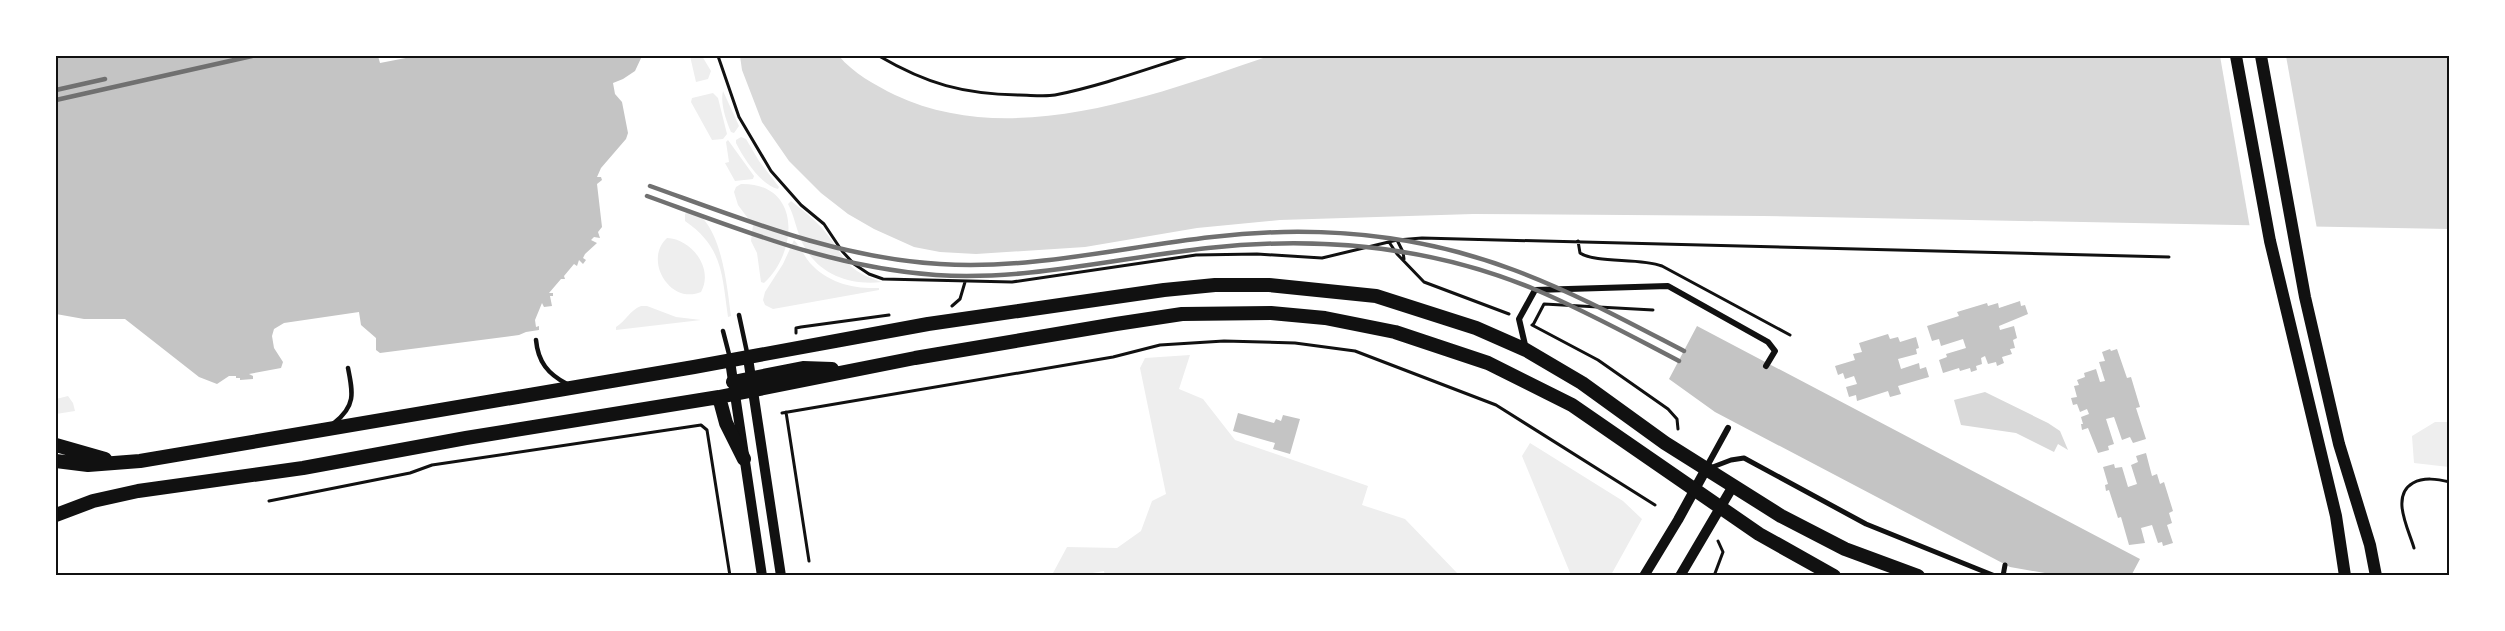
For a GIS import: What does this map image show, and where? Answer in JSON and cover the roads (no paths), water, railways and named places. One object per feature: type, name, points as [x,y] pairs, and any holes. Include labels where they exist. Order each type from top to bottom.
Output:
[{"type":"main road","points":[[2236,56],[2270,241],[2334,510],[2345,576]]},
{"type":"main road","points":[[2261,56],[2305,297],[2339,444],[2370,545],[2376,576]]},
{"type":"main road","points":[[56,461],[88,465],[140,461],[730,361],[928,324],[1115,296],[1215,285],[1269,285],[1376,296],[1469,326],[1526,350],[1582,383],[1665,443],[1808,531],[1869,559],[1918,576]]},
{"type":"main road","points":[[56,514],[93,501],[138,491],[303,468],[466,438],[719,397],[734,387],[858,369],[1171,316],[1243,312],[1325,318],[1373,327],[1422,340],[1488,363],[1522,379],[1594,420],[1765,538],[1834,576]]},
{"type":"main road","points":[[719,397],[726,423],[744,459]]},
{"type":"main road","points":[[56,446],[96,457],[140,461]]},
{"type":"street","points":[[1526,350],[1519,319],[1535,290],[1668,286],[1768,342],[1775,351],[1766,366]]},
{"type":"street","points":[[748,357],[781,576]]},
{"type":"street","points":[[730,361],[762,576]]},
{"type":"street","points":[[1644,576],[1695,490],[1728,428]]},
{"type":"street","points":[[1706,469],[1744,458],[1866,524],[1995,576]]},
{"type":"street","points":[[1680,576],[1733,486]]},
{"type":"street","points":[[2003,576],[2005,565]]},
{"type":"lane","points":[[740,315],[748,357]]},
{"type":"lane","points":[[723,331],[730,361]]},
{"type":"lane","points":[[536,340],[541,363],[558,379],[572,387]]},
{"type":"lane","points":[[315,432],[334,422],[347,411],[351,403],[348,368]]},
{"type":"railway","points":[[56,100],[252,56]]},
{"type":"railway","points":[[56,90],[105,79]]},
{"type":"railway","points":[[650,186],[792,236],[828,246],[902,260],[940,264],[1009,264],[1043,261],[1250,233],[1327,233],[1403,241],[1441,248],[1514,270],[1600,308],[1684,351]]},
{"type":"railway","points":[[647,196],[788,246],[861,264],[936,275],[1005,275],[1072,268],[1208,248],[1291,243],[1333,244],[1414,254],[1495,274],[1534,289],[1589,314],[1679,361]]}]
